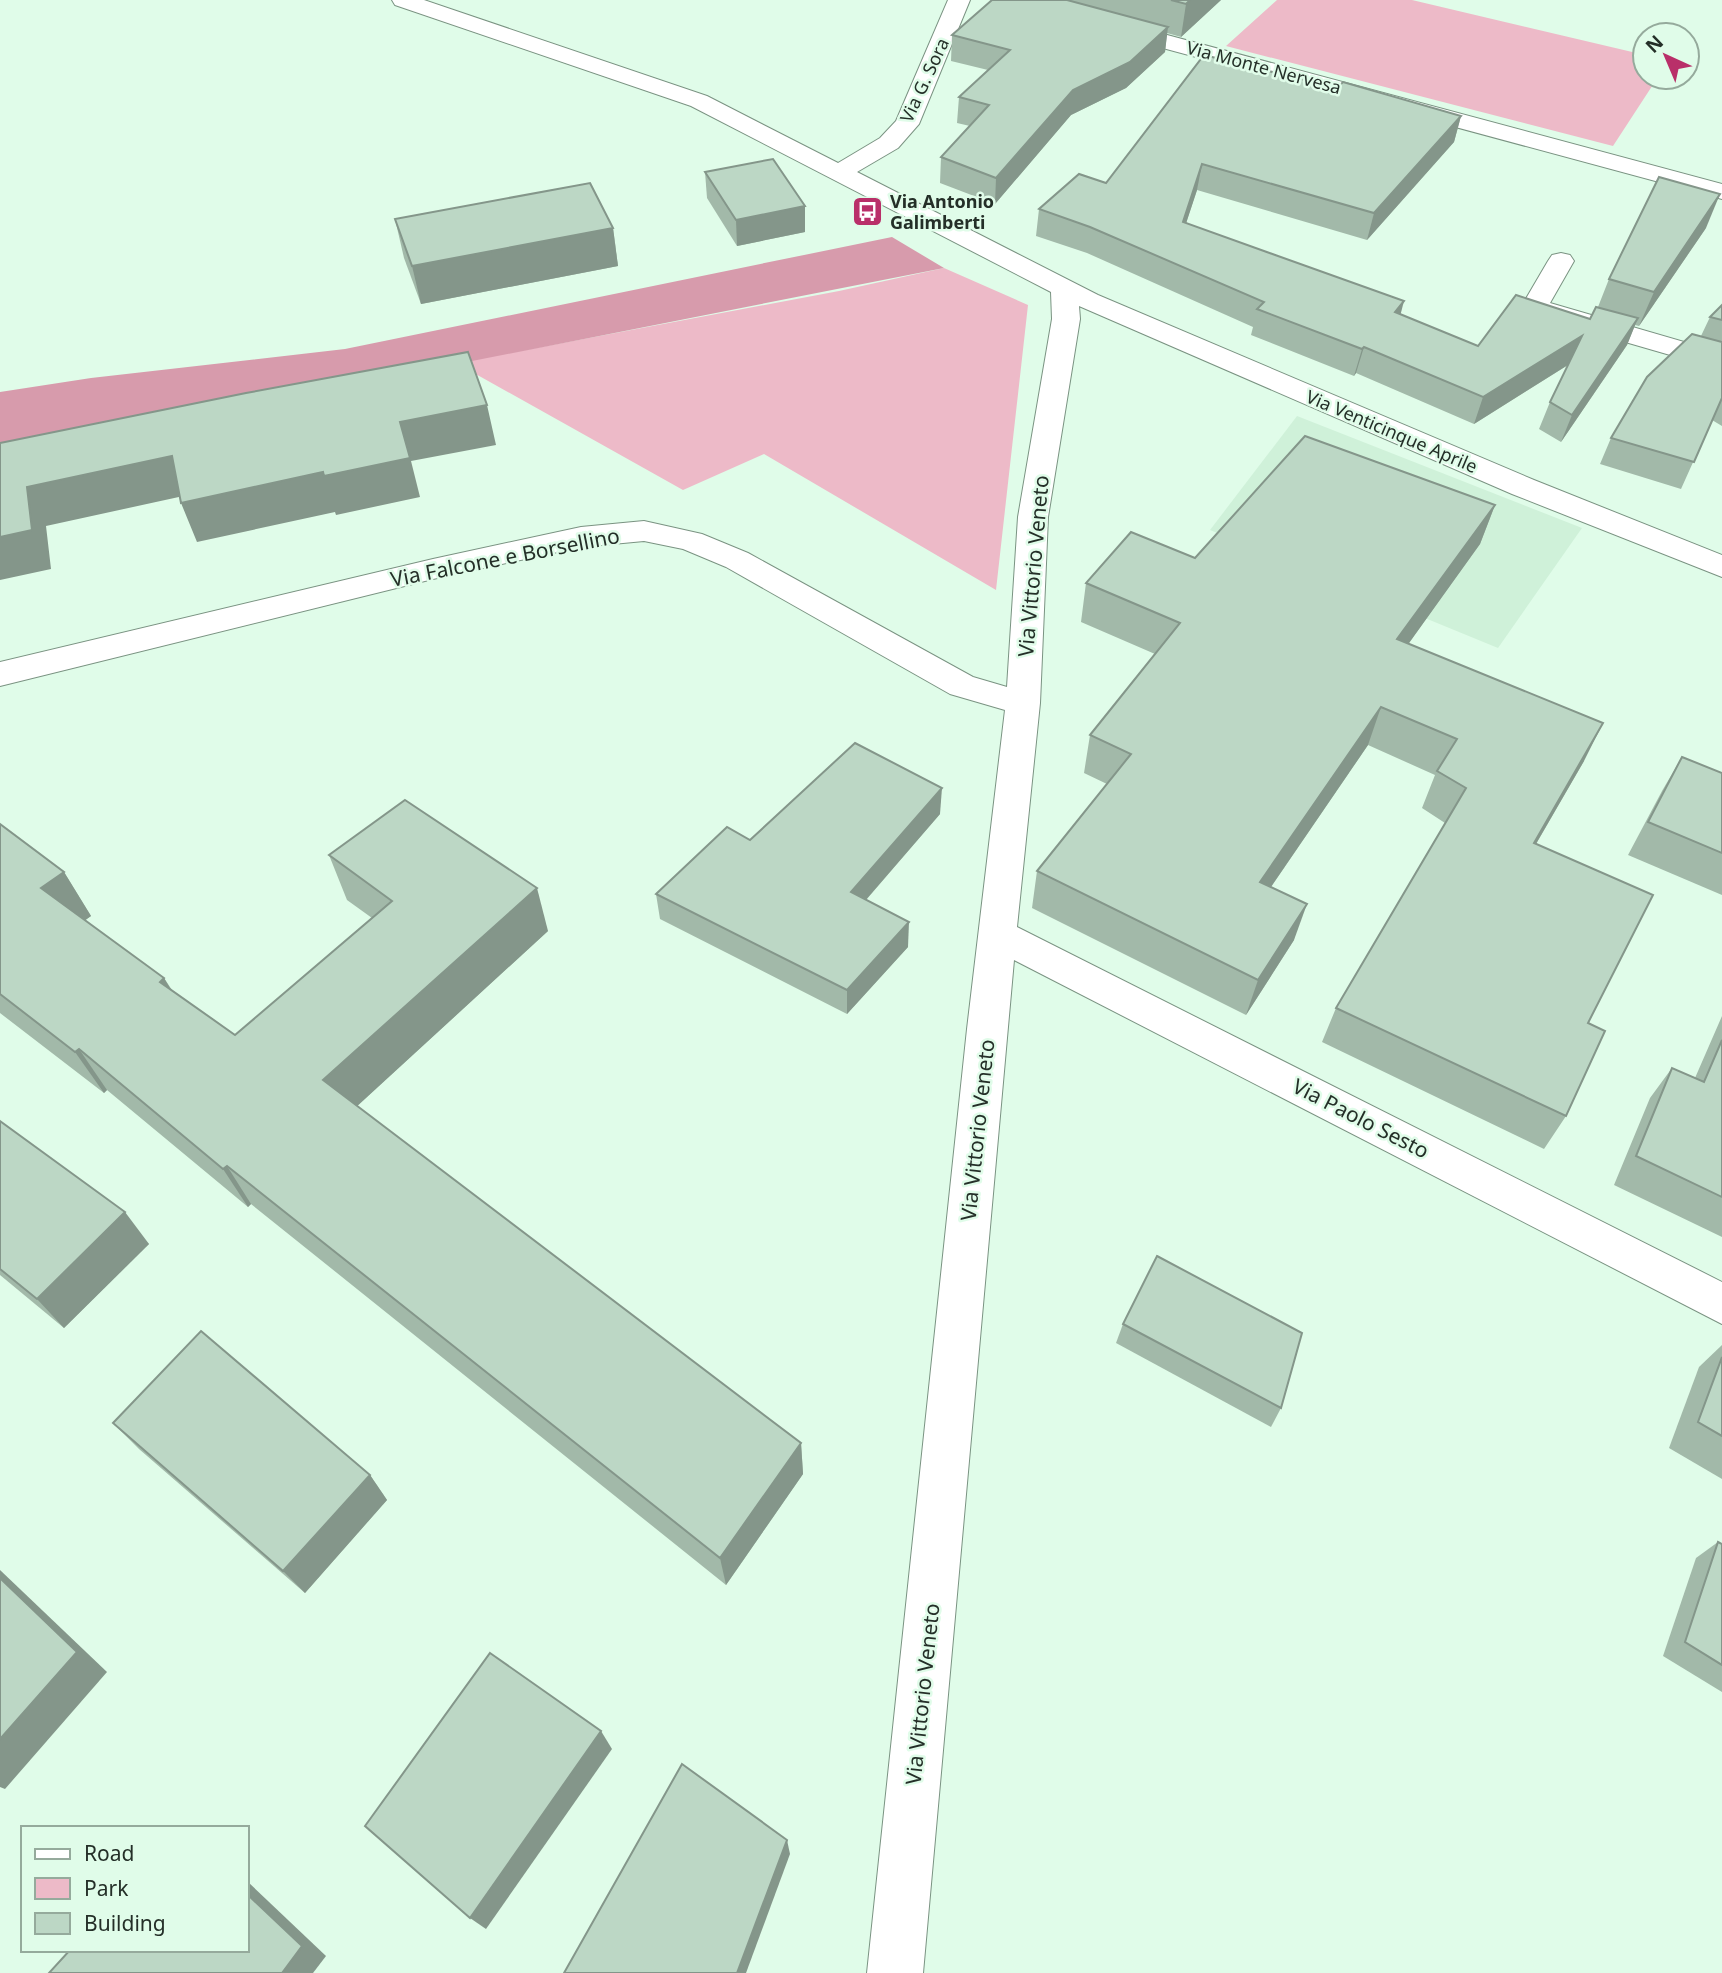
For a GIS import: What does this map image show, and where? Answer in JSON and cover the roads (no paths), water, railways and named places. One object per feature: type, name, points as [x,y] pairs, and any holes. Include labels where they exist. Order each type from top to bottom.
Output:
[{"type":"street","points":[[403,0],[699,101],[1064,288]]},
{"type":"street","name":"Via G. Sora","points":[[841,172],[889,143],[907,124],[959,0]]},
{"type":"street","name":"Via Monte Nervesa","points":[[1088,21],[1722,192]]},
{"type":"street","points":[[1560,261],[1534,307],[1722,362]]},
{"type":"street","name":"Via Venticinque Aprile","points":[[1064,288],[1510,481],[1722,566]]},
{"type":"street","name":"Via Vittorio Veneto","points":[[895,1973],[1023,702],[1033,517],[1066,319],[1064,288]]},
{"type":"street","name":"Via Falcone e Borsellino","points":[[0,674],[433,569],[581,537],[644,531],[691,541],[737,560],[962,686],[1023,702]]},
{"type":"street","name":"Via Paolo Sesto","points":[[998,935],[1722,1304]]},
{"type":"place","name":"Via Antonio Galimberti","points":[[867,211]]}]
